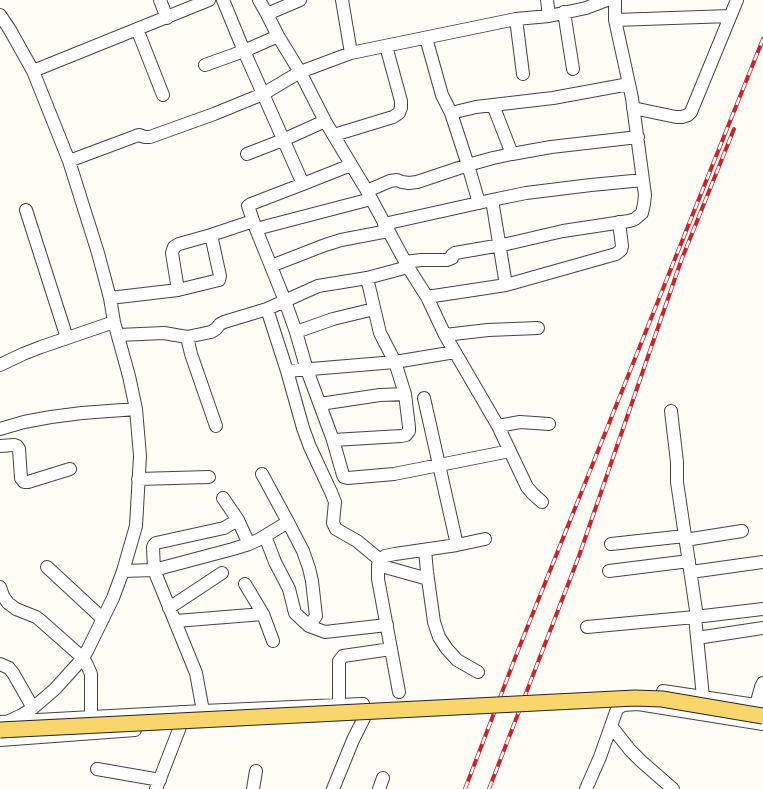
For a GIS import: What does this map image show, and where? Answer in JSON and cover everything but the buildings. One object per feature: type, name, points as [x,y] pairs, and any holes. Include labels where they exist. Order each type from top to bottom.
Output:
[{"type":"main road","points":[[3,724],[629,698],[662,699],[761,709]]},
{"type":"street","points":[[160,0],[167,18]]},
{"type":"street","points":[[222,0],[303,184]]},
{"type":"street","points":[[259,0],[296,75],[369,195],[406,265],[426,297],[445,335],[498,426],[527,487],[542,502]]},
{"type":"street","points":[[267,14],[300,0]]},
{"type":"street","points":[[342,0],[351,53]]},
{"type":"street","points":[[547,0],[549,16]]},
{"type":"street","points":[[69,161],[139,135],[150,137],[214,114],[263,94],[296,75],[351,53],[516,19],[549,16],[586,4],[594,5],[607,0]]},
{"type":"street","points":[[118,335],[164,333],[187,337],[211,332],[224,322],[267,309],[318,286],[367,278],[421,260],[447,260],[452,258],[453,253],[499,246],[563,231],[635,219],[642,213],[645,194],[638,137],[629,84],[615,20],[615,0]]},
{"type":"street","points":[[633,108],[676,117],[688,115],[691,112],[737,0]]},
{"type":"street","points":[[32,71],[167,18],[203,1]]},
{"type":"street","points":[[564,12],[573,70]]},
{"type":"street","points":[[0,15],[10,30],[32,71],[69,161],[98,253],[110,298],[114,322],[129,376],[136,409],[140,456],[136,526],[123,571],[113,598],[88,649],[83,658],[55,689],[33,708],[3,724]]},
{"type":"street","points":[[615,20],[730,16]]},
{"type":"street","points":[[516,19],[523,74]]},
{"type":"street","points":[[137,29],[163,95]]},
{"type":"street","points":[[205,65],[244,51],[278,36]]},
{"type":"street","points":[[426,38],[441,92],[451,113],[479,203]]},
{"type":"street","points":[[334,136],[393,117],[399,113],[401,101],[386,46]]},
{"type":"street","points":[[451,113],[493,105],[554,98],[629,84]]},
{"type":"street","points":[[493,105],[512,154]]},
{"type":"street","points":[[247,154],[325,121]]},
{"type":"street","points":[[178,290],[172,254],[174,247],[180,244],[369,195],[390,181],[397,180],[409,183],[417,182],[492,158],[551,147],[638,137]]},
{"type":"street","points":[[351,165],[248,206],[248,210],[296,332],[307,370],[333,440],[343,475],[346,478],[406,472],[439,464],[510,451]]},
{"type":"street","points":[[271,266],[325,245],[479,203],[526,194],[643,180]]},
{"type":"street","points":[[492,200],[506,285]]},
{"type":"street","points":[[26,210],[67,338]]},
{"type":"street","points":[[426,297],[506,285],[616,254],[621,250],[622,246],[619,222]]},
{"type":"street","points":[[110,298],[178,290],[219,280],[220,278],[211,236]]},
{"type":"street","points":[[333,440],[406,435],[409,431],[404,394],[395,362],[380,333],[367,278]]},
{"type":"street","points":[[267,309],[305,434],[335,502],[333,523],[336,528],[356,541],[379,563],[428,579]]},
{"type":"street","points":[[296,332],[333,319],[374,309]]},
{"type":"street","points":[[0,365],[41,346],[114,322]]},
{"type":"street","points":[[445,335],[488,330],[538,328]]},
{"type":"street","points":[[187,337],[191,354],[216,426]]},
{"type":"street","points":[[287,372],[395,362],[455,352]]},
{"type":"street","points":[[320,404],[380,395],[404,394]]},
{"type":"street","points":[[424,398],[457,545]]},
{"type":"street","points":[[0,429],[24,422],[50,417],[136,409]]},
{"type":"street","points":[[671,411],[677,462],[677,482],[696,617],[696,638],[703,697]]},
{"type":"street","points":[[498,426],[520,422],[549,424]]},
{"type":"street","points":[[0,446],[14,445],[19,448],[21,478],[24,482],[70,469]]},
{"type":"street","points":[[262,474],[303,551],[309,568],[316,616],[309,626]]},
{"type":"street","points":[[138,479],[209,477]]},
{"type":"street","points":[[223,498],[238,520],[249,544]]},
{"type":"street","points":[[203,711],[196,673],[154,570],[153,547],[155,544],[224,528],[238,520]]},
{"type":"street","points":[[123,571],[154,570],[233,549],[249,544],[288,522]]},
{"type":"street","points":[[612,544],[685,538],[742,531]]},
{"type":"street","points":[[265,536],[289,589],[295,613],[309,626],[325,632],[386,625]]},
{"type":"street","points":[[399,692],[378,579],[379,563],[385,556],[457,545],[485,539]]},
{"type":"street","points":[[425,550],[434,622],[439,637],[447,649],[458,660],[478,672]]},
{"type":"street","points":[[609,571],[763,562]]},
{"type":"street","points":[[47,567],[103,619]]},
{"type":"street","points":[[169,608],[222,573]]},
{"type":"street","points":[[245,584],[263,614],[273,641]]},
{"type":"street","points":[[0,587],[3,596],[8,603],[16,609],[40,620],[83,658],[88,665],[91,674],[91,717]]},
{"type":"street","points":[[587,627],[763,609]]},
{"type":"street","points":[[176,621],[263,614]]},
{"type":"street","points":[[696,638],[763,628]]},
{"type":"street","points":[[339,704],[339,662],[343,656],[391,649]]},
{"type":"street","points":[[0,664],[9,668],[13,673],[33,708]]},
{"type":"street","points":[[663,691],[703,697],[761,709],[760,687],[763,684]]},
{"type":"street","points":[[586,789],[600,757],[617,709],[623,704],[632,703],[763,724]]},
{"type":"street","points":[[3,724],[91,717],[363,704],[366,709],[364,718],[353,740],[334,789]]},
{"type":"street","points":[[97,769],[158,784],[180,727],[181,712]]},
{"type":"street","points":[[0,740],[180,727],[364,718]]},
{"type":"street","points":[[611,726],[630,750],[674,789]]},
{"type":"street","points":[[253,789],[256,771]]},
{"type":"railway","points":[[465,789],[517,653],[763,39]]},
{"type":"railway","points":[[489,789],[579,556],[681,261],[734,129]]}]
